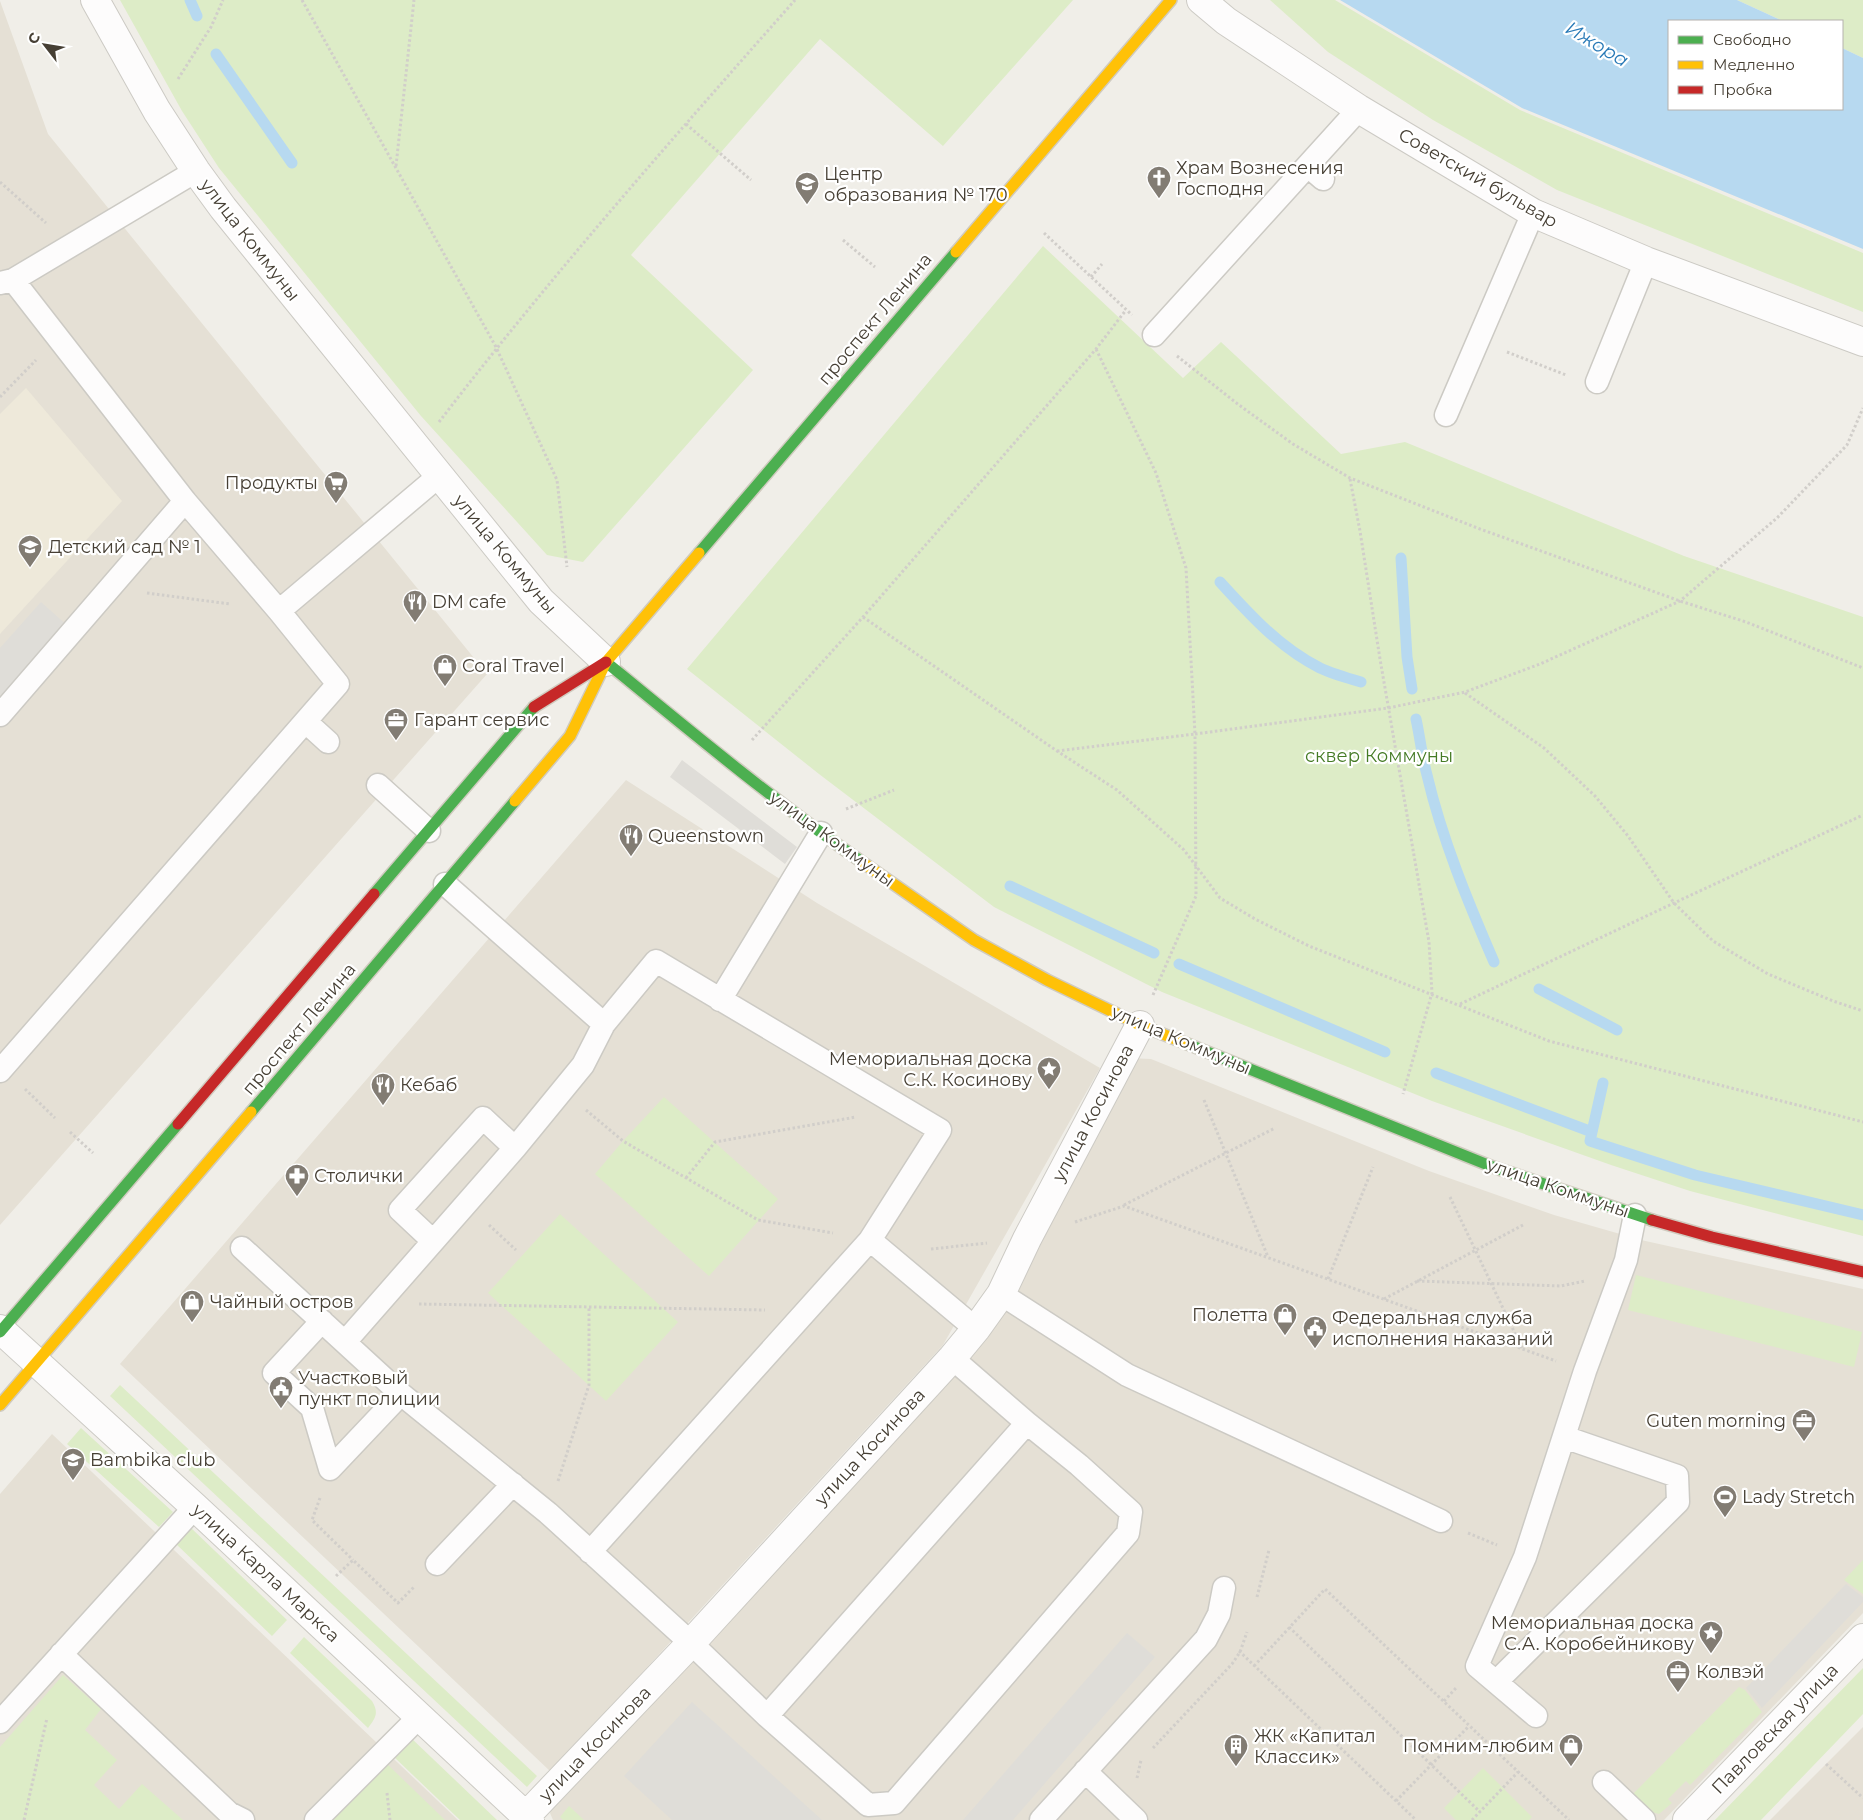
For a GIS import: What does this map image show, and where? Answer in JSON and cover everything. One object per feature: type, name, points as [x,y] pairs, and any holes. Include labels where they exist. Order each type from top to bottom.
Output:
[{"type":"main road","name":"проспект Ленина","points":[[0,1405],[570,736],[606,662],[1171,0]]},
{"type":"main road","name":"проспект Ленина","points":[[1,1331],[536,705],[606,662]]},
{"type":"main road","name":"улица Коммуны","points":[[606,662],[732,766],[821,833],[974,940],[1047,980],[1140,1025],[1493,1167],[1635,1215],[1712,1237],[1863,1272]]},
{"type":"street","name":"улица Коммуны","points":[[95,0],[157,111],[196,171],[223,208],[541,601],[606,662]]},
{"type":"street","name":"Советский бульвар","points":[[1202,0],[1233,25],[1359,109],[1532,213],[1646,261],[1863,342]]},
{"type":"street","name":"улица Косинова","points":[[528,1818],[691,1643],[952,1358],[976,1329],[1001,1294],[1027,1239],[1140,1025]]},
{"type":"street","name":"улица Карла Маркса","points":[[1,1331],[195,1507],[528,1818]]},
{"type":"street","name":"Павловская улица","points":[[1687,1820],[1863,1638]]},
{"type":"lane","points":[[1154,335],[1316,172],[1359,109]]},
{"type":"lane","points":[[1,1070],[338,684],[279,611],[185,501],[58,337],[6,282],[71,246],[196,171]]},
{"type":"lane","points":[[1446,415],[1532,213]]},
{"type":"lane","points":[[1597,382],[1646,261]]},
{"type":"lane","points":[[279,611],[440,475]]},
{"type":"lane","points":[[0,715],[185,501]]},
{"type":"lane","points":[[306,722],[328,742]]},
{"type":"lane","points":[[378,785],[429,831]]},
{"type":"lane","points":[[720,1000],[821,833]]},
{"type":"lane","points":[[445,884],[604,1024]]},
{"type":"lane","points":[[345,1342],[515,1148],[583,1065],[604,1024],[656,962],[940,1130],[878,1247],[807,1311],[590,1552]]},
{"type":"lane","points":[[433,1240],[400,1210],[483,1118],[515,1148]]},
{"type":"lane","points":[[1536,1716],[1477,1666],[1525,1557],[1585,1371],[1626,1260],[1635,1215]]},
{"type":"lane","points":[[878,1247],[976,1329]]},
{"type":"lane","points":[[242,1248],[401,1394],[548,1513],[691,1643],[767,1716],[868,1805],[894,1803],[1128,1533],[1131,1512],[1079,1465],[952,1358]]},
{"type":"lane","points":[[1001,1294],[1127,1375],[1441,1522]]},
{"type":"lane","points":[[322,1321],[274,1373],[312,1408],[330,1469],[401,1394]]},
{"type":"lane","points":[[767,1716],[1027,1422]]},
{"type":"lane","points":[[1496,1682],[1678,1502],[1677,1476],[1564,1437]]},
{"type":"lane","points":[[437,1564],[513,1484]]},
{"type":"lane","points":[[0,1722],[195,1507]]},
{"type":"lane","points":[[1041,1820],[1206,1639],[1219,1614],[1224,1588]]},
{"type":"lane","points":[[61,1654],[229,1813],[243,1820]]},
{"type":"lane","points":[[316,1820],[420,1716]]},
{"type":"lane","points":[[1085,1771],[1136,1820]]},
{"type":"lane","points":[[1604,1782],[1644,1820]]},
{"type":"path","points":[[157,111],[211,27],[224,0]]},
{"type":"path","points":[[302,0],[496,348],[557,480],[568,567]]},
{"type":"path","points":[[396,167],[414,0]]},
{"type":"path","points":[[418,448],[496,348],[686,124],[795,0]]},
{"type":"path","points":[[686,124],[751,180]]},
{"type":"path","points":[[0,182],[71,246]]},
{"type":"path","points":[[1044,233],[1184,363],[1293,444],[1350,478],[1480,529],[1680,601],[1746,622],[1863,668]]},
{"type":"path","points":[[843,240],[875,268]]},
{"type":"path","points":[[1091,277],[1102,264]]},
{"type":"path","points":[[750,743],[863,617],[1096,349],[1126,310]]},
{"type":"path","points":[[0,397],[58,337]]},
{"type":"path","points":[[1478,340],[1568,376]]},
{"type":"path","points":[[1096,349],[1156,473],[1186,568],[1195,734],[1196,896],[1140,1025]]},
{"type":"path","points":[[1057,751],[1388,708],[1465,692],[1540,664],[1680,601],[1784,511],[1847,445],[1863,408]]},
{"type":"path","points":[[1350,478],[1429,942],[1432,994],[1402,1098]]},
{"type":"path","points":[[110,588],[279,611]]},
{"type":"path","points":[[863,617],[1057,751],[1117,790],[1184,850],[1220,898],[1255,919],[1309,946],[1549,1041],[1863,1122]]},
{"type":"path","points":[[1465,692],[1544,748],[1596,796],[1628,836],[1674,902],[1713,941],[1768,974],[1833,1001],[1863,1011]]},
{"type":"path","points":[[838,812],[894,790]]},
{"type":"path","points":[[1460,1005],[1674,902],[1863,815]]},
{"type":"path","points":[[1,1070],[56,1118]]},
{"type":"path","points":[[562,1090],[623,1141],[758,1220],[878,1247],[1027,1239],[1124,1206],[1275,1128]]},
{"type":"path","points":[[1204,1100],[1268,1257]]},
{"type":"path","points":[[686,1178],[715,1142],[904,1109]]},
{"type":"path","points":[[70,1132],[93,1153]]},
{"type":"path","points":[[1328,1279],[1373,1167]]},
{"type":"path","points":[[1450,1197],[1522,1349]]},
{"type":"path","points":[[1124,1206],[1585,1371]]},
{"type":"path","points":[[1384,1299],[1523,1225]]},
{"type":"path","points":[[1417,1281],[1561,1286],[1621,1274]]},
{"type":"path","points":[[378,1303],[807,1311]]},
{"type":"path","points":[[548,1513],[589,1385],[589,1307]]},
{"type":"path","points":[[312,1520],[398,1603],[437,1564]]},
{"type":"path","points":[[1441,1522],[1525,1557]]},
{"type":"path","points":[[336,1576],[353,1560]]},
{"type":"path","points":[[1254,1666],[1325,1589],[1569,1820]]},
{"type":"path","points":[[1212,1626],[1416,1820]]},
{"type":"path","points":[[1290,1627],[1480,1812]]},
{"type":"path","points":[[24,1820],[48,1713]]},
{"type":"path","points":[[1396,1801],[1469,1726]]},
{"type":"path","points":[[1826,1764],[1863,1798]]},
{"type":"path","points":[[1472,1820],[1518,1772]]},
{"type":"shaded area","points":[[0,1],[48,134],[487,674],[0,1225]]},
{"type":"shaded area","name":"Детский сад № 1","points":[[26,388],[122,501],[0,634],[0,414]]},
{"type":"shaded area","points":[[41,602],[69,627],[0,704],[0,648]]},
{"type":"shaded area","points":[[682,760],[797,847],[785,864],[670,777]]},
{"type":"shaded area","points":[[626,780],[817,903],[1100,1068],[943,1345],[551,1772],[120,1364]]},
{"type":"shaded area","points":[[1129,1058],[1151,1059],[1429,1171],[1554,1215],[1641,1240],[1863,1289],[1863,1613],[1664,1820],[553,1820],[550,1813],[557,1794],[948,1372]]},
{"type":"shaded area","points":[[52,1434],[458,1820],[0,1820],[0,1494]]},
{"type":"shaded area","points":[[1846,1584],[1863,1597],[1863,1602],[1762,1708],[1746,1688]]},
{"type":"shaded area","points":[[1127,1633],[1155,1657],[1013,1820],[963,1820]]},
{"type":"shaded area","points":[[692,1702],[822,1820],[672,1820],[624,1776]]},
{"type":"shaded area","points":[[1863,1727],[1863,1820],[1770,1820]]},
{"type":"green space","points":[[120,0],[1073,0],[943,146],[820,39],[631,255],[753,370],[583,562],[547,555],[421,416],[219,168],[182,111]]},
{"type":"green space","points":[[1270,0],[1335,0],[1520,110],[1863,253],[1863,312],[1557,190],[1433,120],[1328,52]]},
{"type":"green space","points":[[1737,0],[1863,0],[1863,58],[1843,48],[1843,20],[1781,20]]},
{"type":"green space","name":"сквер Коммуны","points":[[1043,246],[1183,378],[1221,342],[1341,454],[1405,442],[1684,556],[1863,617],[1863,1236],[1690,1191],[1611,1165],[1432,1101],[1162,992],[994,907],[819,774],[687,669]]},
{"type":"green space","points":[[664,1097],[778,1199],[709,1276],[595,1174]]},
{"type":"green space","points":[[560,1214],[678,1322],[606,1401],[488,1293]]},
{"type":"green space","points":[[1636,1275],[1862,1332],[1854,1367],[1628,1310]]},
{"type":"green space","points":[[120,1385],[537,1776],[527,1787],[110,1396]]},
{"type":"green space","points":[[81,1428],[173,1512],[159,1527],[67,1444]]},
{"type":"green space","points":[[190,1527],[287,1620],[272,1636],[175,1543]]},
{"type":"green space","points":[[1863,1560],[1863,1594],[1844,1580]]},
{"type":"green space","points":[[304,1637],[372,1701],[376,1715],[368,1728],[290,1653]]},
{"type":"green space","points":[[1863,1668],[1863,1714],[1761,1820],[1715,1820]]},
{"type":"green space","points":[[63,1675],[101,1709],[85,1730],[117,1760],[94,1785],[119,1809],[142,1784],[183,1820],[0,1820],[0,1747]]},
{"type":"green space","points":[[1739,1687],[1745,1690],[1762,1712],[1690,1785],[1686,1781],[1668,1799],[1672,1803],[1659,1814],[1648,1811],[1631,1796]]},
{"type":"green space","points":[[410,1737],[497,1820],[460,1820],[393,1756]]},
{"type":"green space","points":[[383,1760],[445,1820],[326,1820]]},
{"type":"green space","points":[[1483,1768],[1532,1817],[1529,1820],[1456,1820],[1444,1808]]},
{"type":"green space","points":[[569,1806],[584,1820],[563,1820],[560,1817]]},
{"type":"water","name":"Ижора","points":[[1340,0],[1737,0],[1781,20],[1668,20],[1668,110],[1843,110],[1843,48],[1863,58],[1863,249],[1522,108]]},
{"type":"waterway","points":[[190,0],[197,16]]},
{"type":"waterway","points":[[216,54],[292,163]]},
{"type":"waterway","points":[[1401,558],[1407,657],[1412,689]]},
{"type":"waterway","points":[[1220,582],[1266,630],[1292,651],[1320,668],[1361,682]]},
{"type":"waterway","points":[[1416,719],[1425,768],[1440,823],[1465,893],[1494,962]]},
{"type":"waterway","points":[[1010,886],[1154,953]]},
{"type":"waterway","points":[[1179,964],[1385,1052]]},
{"type":"waterway","points":[[1539,989],[1617,1030]]},
{"type":"waterway","points":[[1436,1073],[1592,1132]]},
{"type":"waterway","points":[[1603,1083],[1590,1141],[1695,1175],[1863,1215]]},
{"type":"traffic: fast","points":[[699,553],[956,252]]},
{"type":"traffic: fast","points":[[606,662],[764,790],[862,862]]},
{"type":"traffic: fast","points":[[374,894],[534,707]]},
{"type":"traffic: fast","points":[[251,1112],[515,801]]},
{"type":"traffic: fast","points":[[1185,1043],[1493,1167],[1652,1220]]},
{"type":"traffic: fast","points":[[0,1332],[178,1124]]},
{"type":"traffic: slow","points":[[956,252],[1171,0]]},
{"type":"traffic: slow","points":[[515,801],[570,736],[606,662],[699,553]]},
{"type":"traffic: slow","points":[[862,862],[974,940],[1047,980],[1140,1025],[1185,1043]]},
{"type":"traffic: slow","points":[[0,1405],[251,1112]]},
{"type":"traffic: jam","points":[[534,707],[606,662]]},
{"type":"traffic: jam","points":[[178,1124],[374,894]]},
{"type":"traffic: jam","points":[[1652,1220],[1712,1237],[1863,1272]]},
{"type":"place","name":"Храм Вознесения Господня","points":[[1159,199]]},
{"type":"place","name":"Центр образования № 170","points":[[807,205]]},
{"type":"place","name":"Продукты","points":[[336,504]]},
{"type":"place","name":"Детский сад № 1","points":[[30,568]]},
{"type":"place","name":"DM cafe","points":[[415,623]]},
{"type":"place","name":"Coral Travel","points":[[445,687]]},
{"type":"place","name":"Гарант сервис","points":[[396,741]]},
{"type":"place","name":"Queenstown","points":[[631,857]]},
{"type":"place","name":"Мемориальная доска С.К. Косинову","points":[[1049,1090]]},
{"type":"place","name":"Кебаб","points":[[383,1106]]},
{"type":"place","name":"Столички","points":[[297,1197]]},
{"type":"place","name":"Чайный остров","points":[[192,1323]]},
{"type":"place","name":"Полетта","points":[[1285,1336]]},
{"type":"place","name":"Федеральная служба исполнения наказаний","points":[[1315,1349]]},
{"type":"place","name":"Участковый пункт полиции","points":[[281,1409]]},
{"type":"place","name":"Guten morning","points":[[1804,1442]]},
{"type":"place","name":"Bambika club","points":[[73,1481]]},
{"type":"place","name":"Lady Stretch","points":[[1725,1518]]},
{"type":"place","name":"Мемориальная доска С.А. Коробейникову","points":[[1711,1654]]},
{"type":"place","name":"Колвэй","points":[[1678,1693]]},
{"type":"place","name":"ЖК «Капитал Классик»","points":[[1236,1767]]},
{"type":"place","name":"Помним-любим","points":[[1571,1767]]}]
